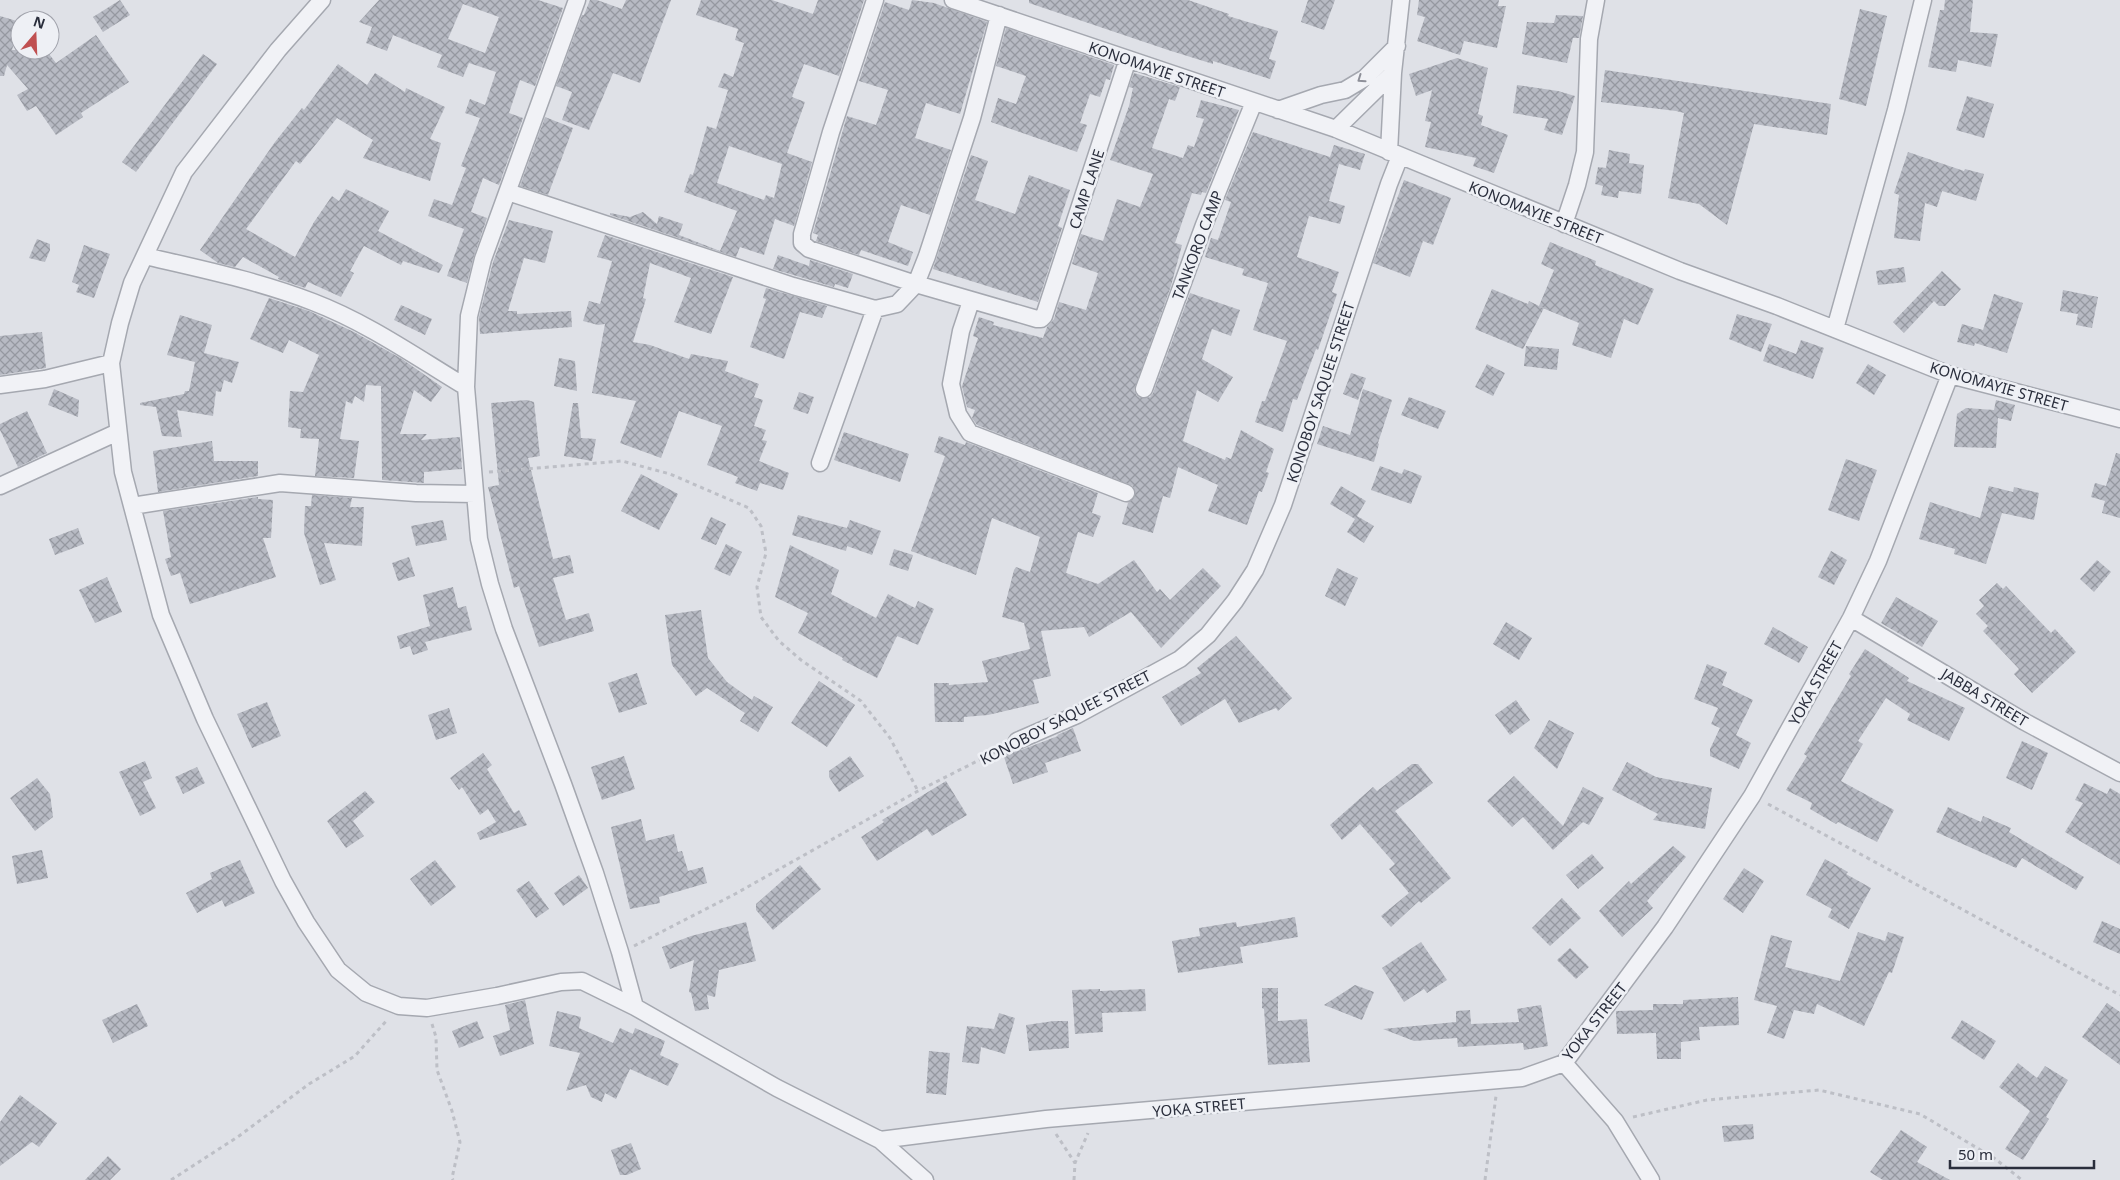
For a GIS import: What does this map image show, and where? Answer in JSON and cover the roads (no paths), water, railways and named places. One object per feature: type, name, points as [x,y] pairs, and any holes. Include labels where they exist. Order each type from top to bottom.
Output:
[{"type":"street","points":[[322,0],[278,50],[184,172],[144,256],[130,291],[111,364],[123,472],[161,615],[205,719],[283,881],[306,922],[338,970],[366,993],[399,1006],[426,1008],[497,996],[561,982],[582,981],[635,1007],[777,1088],[880,1140],[926,1180]]},
{"type":"street","points":[[577,0],[483,260],[469,316],[466,387],[479,539],[501,620],[564,784],[620,952],[635,1007]]},
{"type":"street","points":[[875,0],[831,132],[802,234],[802,243],[809,248],[971,301],[961,331],[951,384],[958,414],[970,433],[1126,493]]},
{"type":"street","name":"KONOMAYIE STREET","points":[[953,0],[1336,129],[1680,271],[1835,329],[1950,375],[2120,419]]},
{"type":"street","name":"KONOBOY SAQUEE STREET","points":[[1017,741],[1077,715],[1180,659],[1208,635],[1255,570],[1283,505],[1389,184],[1395,154],[1393,73],[1401,0]]},
{"type":"street","points":[[1564,224],[1577,185],[1585,152],[1590,39],[1596,0]]},
{"type":"street","points":[[1835,329],[1896,110],[1923,0]]},
{"type":"street","points":[[508,192],[793,286],[875,309],[897,304],[916,284],[972,118],[999,15]]},
{"type":"street","points":[[1278,110],[1321,95],[1345,90],[1365,78],[1397,46]]},
{"type":"street","name":"CAMP LANE","points":[[971,301],[1037,320],[1041,319],[1128,59]]},
{"type":"street","points":[[1336,129],[1393,73]]},
{"type":"street","name":"TANKORO CAMP","points":[[1144,389],[1204,225],[1254,102]]},
{"type":"street","points":[[144,256],[272,287],[314,302],[368,327],[466,387]]},
{"type":"street","points":[[820,463],[875,309]]},
{"type":"street","points":[[0,385],[45,379],[111,364]]},
{"type":"street","name":"YOKA STREET","points":[[880,1140],[1046,1119],[1498,1081],[1522,1078],[1564,1063],[1665,928],[1752,796],[1851,618],[1878,561],[1950,375]]},
{"type":"street","points":[[0,486],[118,432]]},
{"type":"street","points":[[132,506],[280,483],[416,493],[475,494]]},
{"type":"street","name":"JABBA STREET","points":[[1851,618],[2025,722],[2120,773]]},
{"type":"street","points":[[1564,1063],[1615,1121],[1652,1180]]}]
